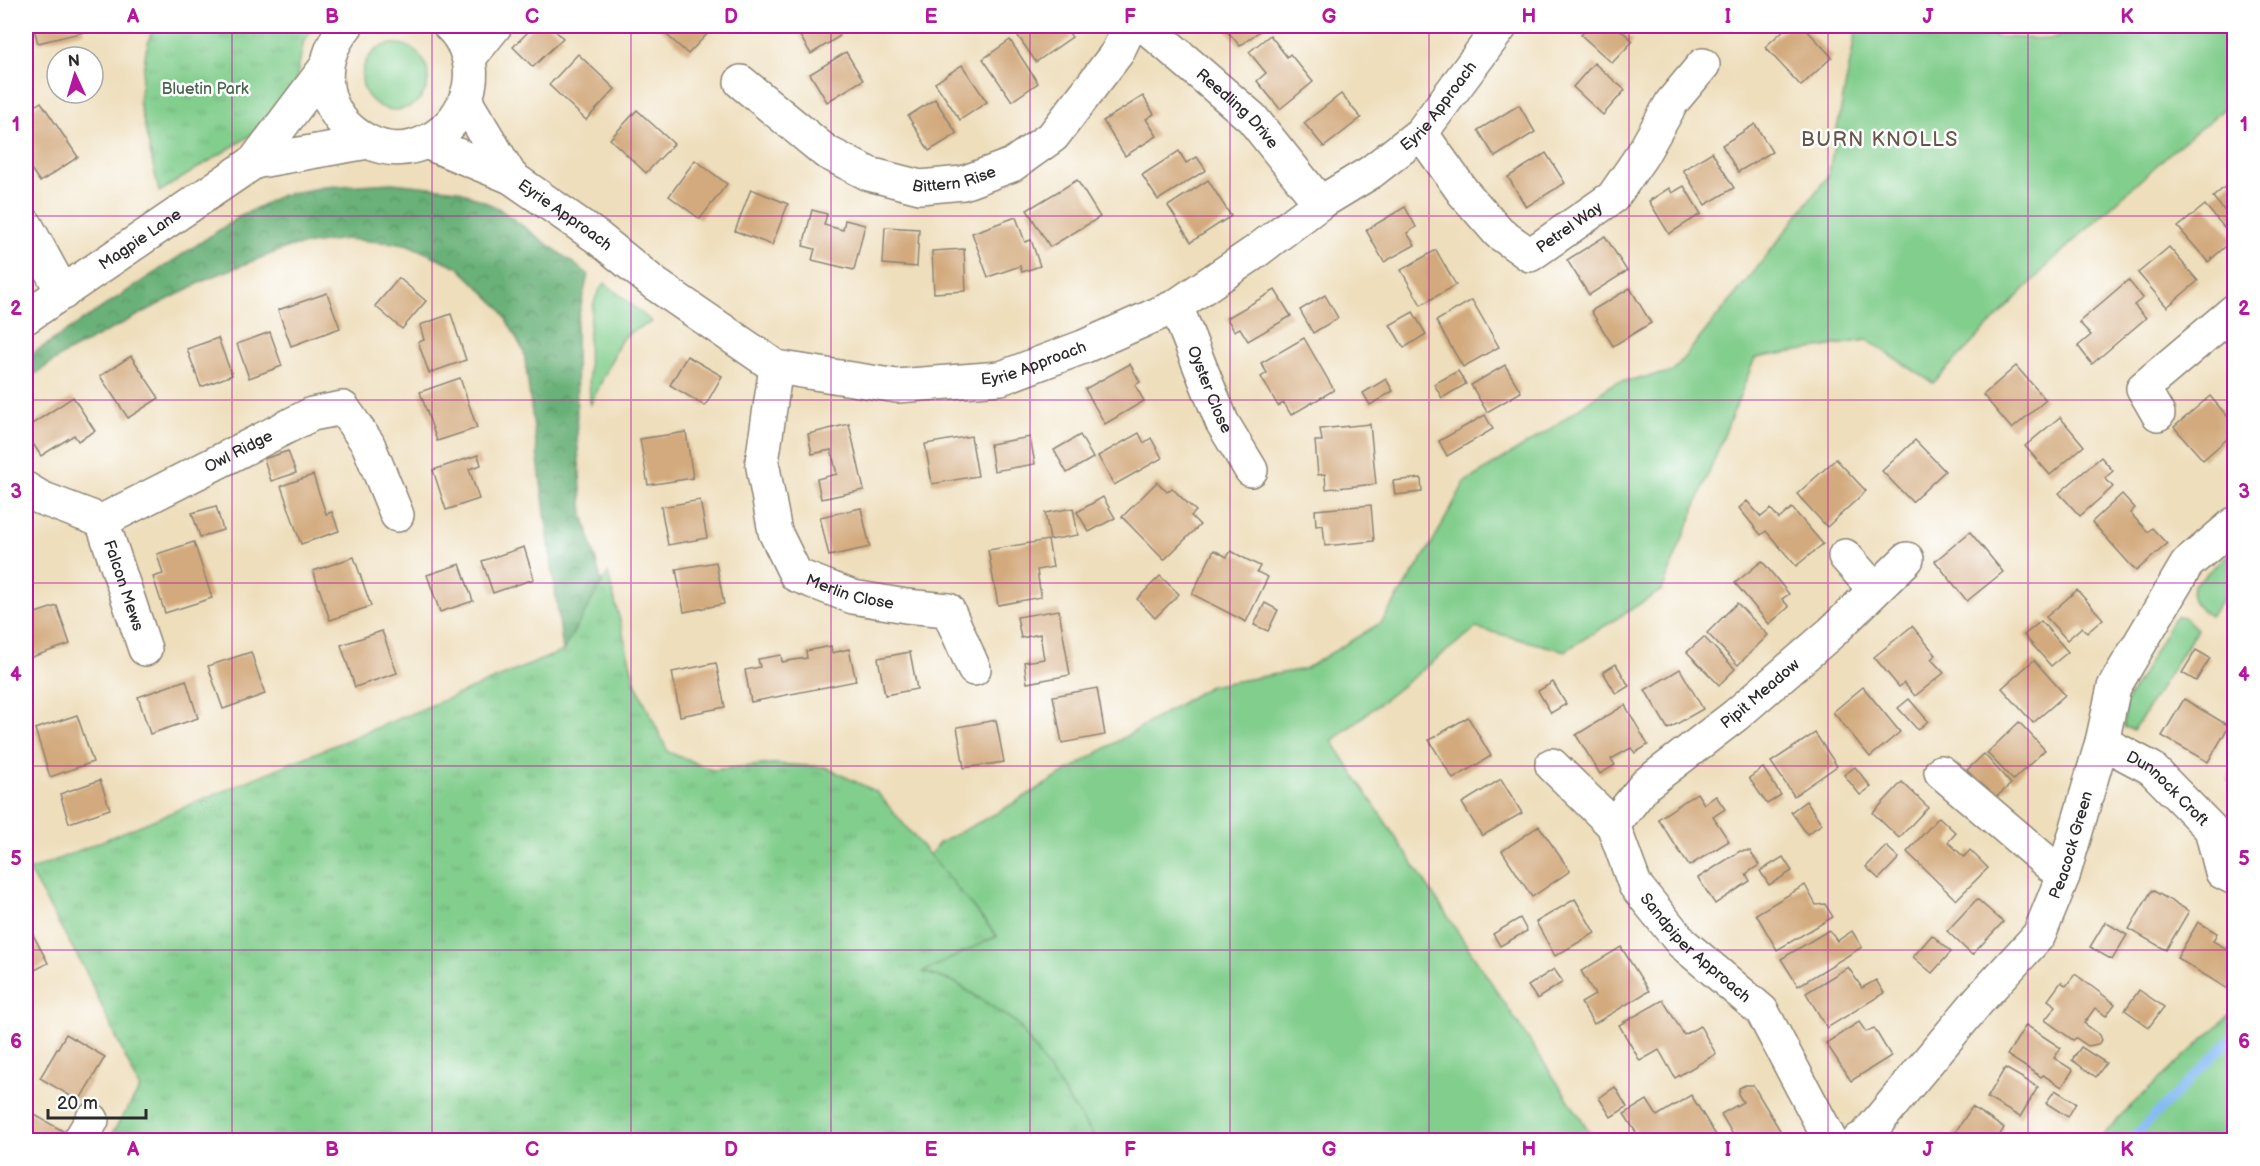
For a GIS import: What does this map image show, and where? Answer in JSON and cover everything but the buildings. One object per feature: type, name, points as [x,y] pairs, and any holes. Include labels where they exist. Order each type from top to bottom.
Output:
[{"type":"street","points":[[346,26],[330,51],[326,67],[327,89],[335,111],[349,129],[368,142],[395,148],[411,147],[441,134],[453,123],[466,102],[471,81],[469,58],[463,42],[450,26]]},
{"type":"street","points":[[469,58],[495,26]]},
{"type":"street","name":"Bittern Rise","points":[[741,82],[826,152],[869,174],[920,187],[963,183],[1012,165],[1053,136],[1117,53],[1130,26]]},
{"type":"street","name":"Reedling Drive","points":[[1145,26],[1252,118],[1320,203]]},
{"type":"street","name":"Eyrie Approach","points":[[426,142],[511,177],[588,230],[655,284],[776,367],[897,386],[1001,378],[1083,347],[1176,306],[1254,253],[1320,203],[1371,172],[1421,133],[1501,26]]},
{"type":"street","name":"Petrel Way","points":[[1421,133],[1463,192],[1533,268],[1613,197],[1642,155],[1672,102],[1703,65]]},
{"type":"street","name":"Magpie Lane","points":[[26,317],[254,162],[326,67]]},
{"type":"street","name":"Eyrie Approach","points":[[466,102],[511,177]]},
{"type":"street","name":"Magpie Lane","points":[[254,162],[368,142]]},
{"type":"street","points":[[26,225],[63,293]]},
{"type":"street","name":"Oyster Close","points":[[1176,306],[1222,422],[1251,470]]},
{"type":"street","points":[[2158,414],[2143,388],[2235,311]]},
{"type":"street","name":"Merlin Close","points":[[776,367],[762,462],[787,581],[853,597],[948,610],[974,669]]},
{"type":"street","name":"Owl Ridge","points":[[102,521],[312,414],[343,408],[368,444],[397,515]]},
{"type":"street","points":[[26,489],[40,498],[102,521]]},
{"type":"street","name":"Falcon Mews","points":[[102,521],[145,649]]},
{"type":"street","name":"Peacock Green","points":[[1859,1140],[1865,1137],[1979,1000],[2039,935],[2063,876],[2102,742],[2114,687],[2187,564],[2235,524]]},
{"type":"street","points":[[1845,556],[1875,590]]},
{"type":"street","name":"Pipit Meadow","points":[[1613,825],[1646,784],[1736,716],[1832,632],[1907,559]]},
{"type":"street","name":"Dunnock Croft","points":[[2102,742],[2151,768],[2211,829],[2222,872],[2235,878]]},
{"type":"street","name":"Sandpiper Approach","points":[[1552,765],[1613,825],[1635,885],[1682,943],[1762,1011],[1830,1140]]},
{"type":"street","points":[[1941,772],[2063,876]]},
{"type":"green space","name":"Bluetin Park","points":[[153,26],[316,26],[304,40],[295,85],[273,117],[245,139],[159,192],[139,101],[146,51]]},
{"type":"green space","points":[[1857,26],[1979,26],[1996,37],[2049,39],[2094,26],[2234,26],[2234,101],[2171,152],[2053,260],[1933,383],[1867,340],[1755,358],[1662,590],[1565,651],[1476,628],[1332,741],[1595,1140],[1096,1140],[1074,1108],[922,971],[997,936],[929,856],[939,843],[997,813],[1210,686],[1305,669],[1382,622],[1431,545],[1465,482],[1543,434],[1614,383],[1672,372],[1828,176]]},
{"type":"green space","points":[[388,44],[402,44],[414,49],[423,58],[428,77],[426,90],[419,101],[402,110],[388,110],[376,105],[367,96],[362,84],[362,70],[367,58],[376,49]]},
{"type":"green space","points":[[392,183],[458,190],[498,208],[588,274],[576,327],[577,437],[583,514],[602,583],[563,651],[524,352],[500,308],[458,267],[406,244],[345,239],[289,247],[209,278],[66,353],[26,380],[26,358],[239,217],[282,195],[324,187]]},
{"type":"green space","points":[[605,283],[652,322],[632,331],[621,340],[590,406],[588,341],[590,324],[597,294]]},
{"type":"green space","points":[[2234,549],[2234,586],[2210,616],[2195,604],[2192,595],[2194,585]]},
{"type":"green space","points":[[608,573],[635,682],[668,752],[712,770],[773,764],[825,767],[877,792],[997,936],[923,972],[954,982],[1017,1023],[1096,1140],[108,1140],[140,1089],[85,970],[29,871],[563,651]]},
{"type":"green space","points":[[2177,616],[2184,617],[2197,629],[2134,730],[2124,727],[2125,704],[2173,619]]},
{"type":"green space","points":[[2234,1011],[2234,1140],[2099,1140],[2121,1115]]},
{"type":"waterway","points":[[2130,1140],[2234,1036]]},
{"type":"district","name":"BURN KNOLLS","points":[[1880,140]]}]
